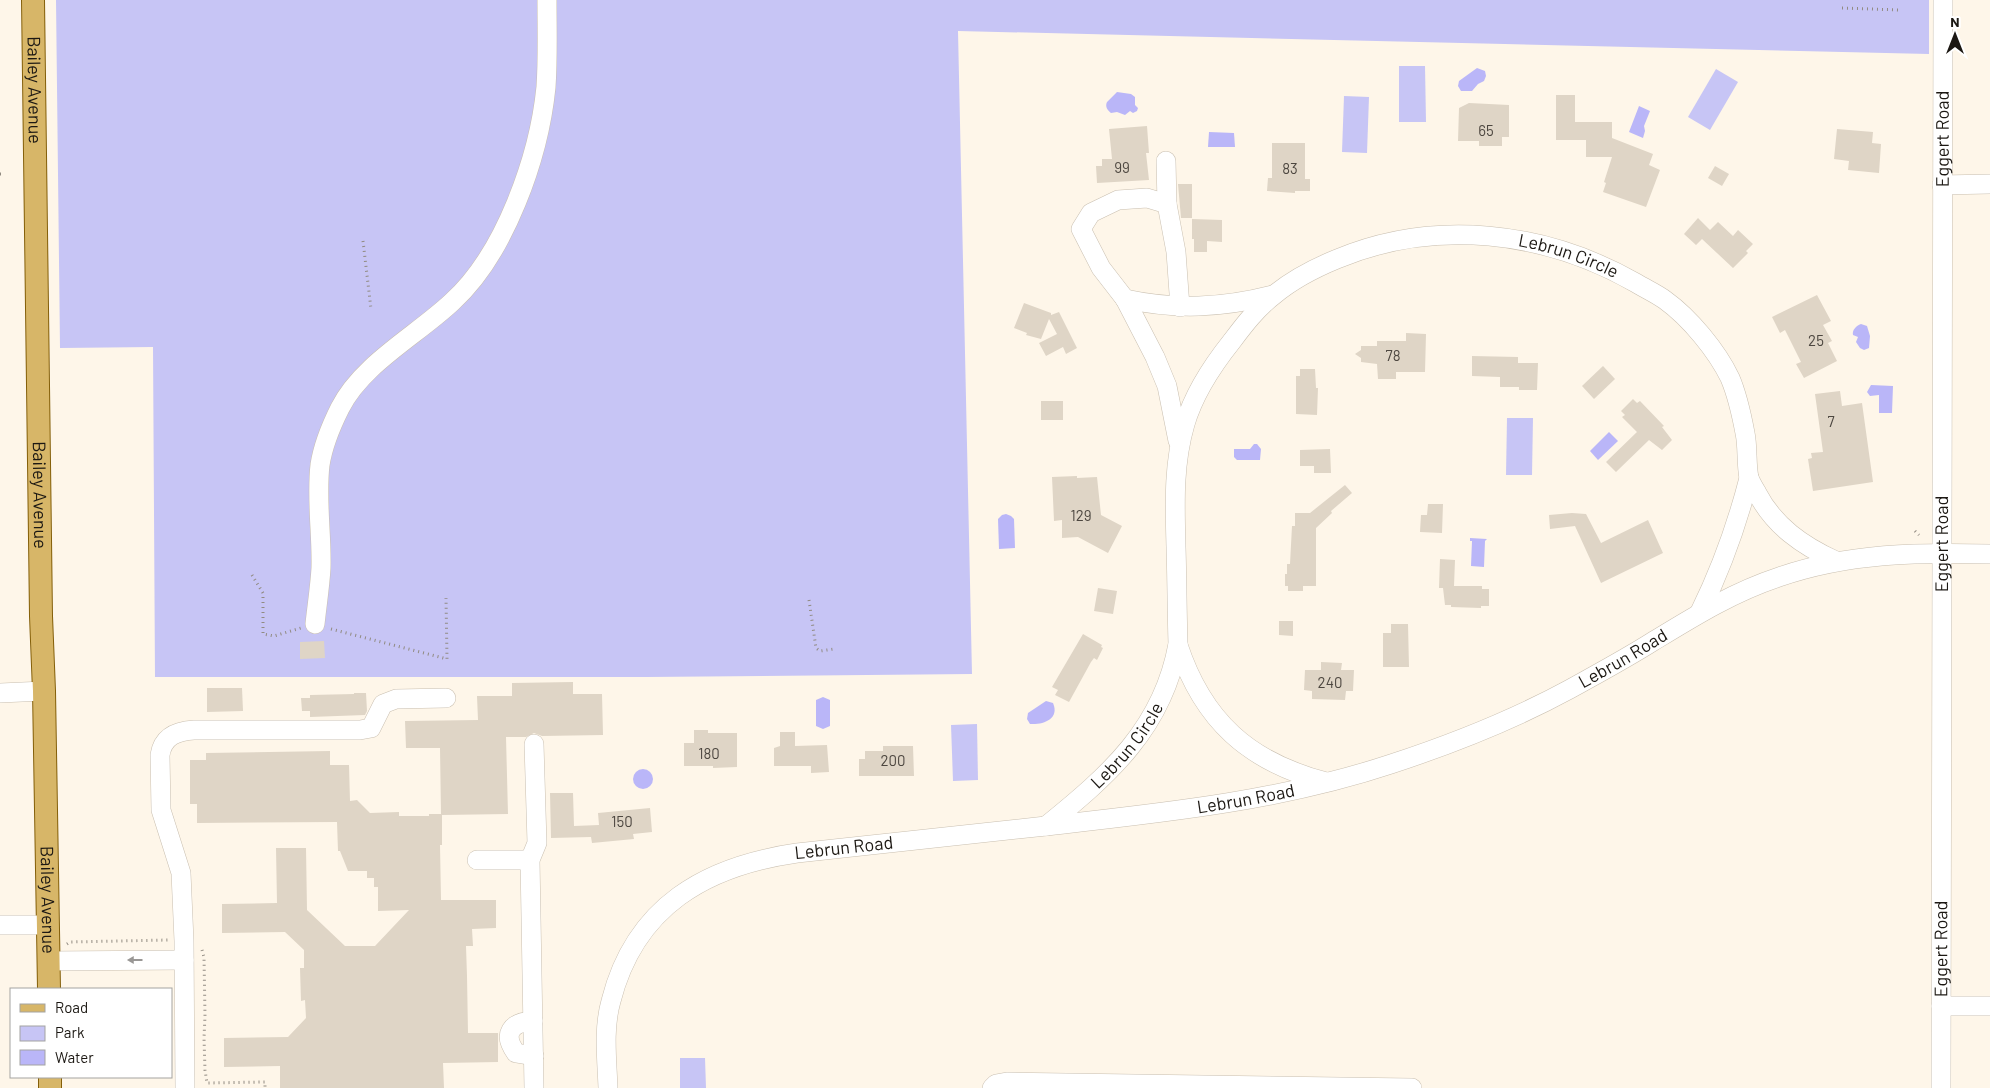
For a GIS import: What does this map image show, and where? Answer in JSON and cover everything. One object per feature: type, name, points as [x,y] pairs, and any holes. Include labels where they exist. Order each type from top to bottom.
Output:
[{"type":"main road","name":"Bailey Avenue","points":[[33,0],[41,616],[49,988]]},
{"type":"street","points":[[315,624],[321,568],[320,473],[327,439],[341,406],[357,385],[376,365],[454,301],[495,249],[525,178],[542,115],[546,86],[547,0]]},
{"type":"street","name":"Eggert Road","points":[[1941,1088],[1940,1006],[1943,821],[1943,0]]},
{"type":"street","points":[[1166,161],[1167,204],[1176,252],[1180,307]]},
{"type":"street","points":[[1942,185],[1990,184]]},
{"type":"street","points":[[1125,299],[1101,268],[1081,229],[1091,213],[1118,200],[1146,198],[1167,204]]},
{"type":"street","name":"Lebrun Circle","points":[[1046,826],[1108,774],[1134,745],[1154,713],[1175,661],[1178,644],[1175,500],[1179,449],[1185,422],[1211,367],[1248,320],[1274,295],[1315,269],[1353,253],[1396,241],[1450,234],[1492,235],[1562,250],[1620,274],[1666,301],[1704,338],[1730,379],[1745,433],[1750,478],[1761,500],[1775,520],[1793,537],[1814,551],[1836,561]]},
{"type":"street","name":"Lebrun Circle","points":[[1125,299],[1180,307],[1218,306],[1242,303],[1274,295]]},
{"type":"street","name":"Lebrun Circle","points":[[1125,299],[1140,324],[1167,386],[1174,414],[1179,449]]},
{"type":"street","name":"Lebrun Circle","points":[[1700,612],[1727,551],[1750,478]]},
{"type":"street","name":"Lebrun Road","points":[[608,1088],[606,1034],[610,1002],[620,972],[650,922],[671,902],[700,882],[731,868],[769,857],[1188,810],[1329,783],[1442,746],[1516,716],[1569,690],[1700,612],[1780,576],[1836,561],[1898,554],[1990,554]]},
{"type":"street","name":"Lebrun Circle","points":[[1178,644],[1192,681],[1203,701],[1218,721],[1240,742],[1271,763],[1305,777],[1329,783]]},
{"type":"street","points":[[0,693],[44,692]]},
{"type":"street","points":[[185,1088],[178,1013],[184,960],[181,873],[161,810],[160,755],[166,740],[175,733],[194,730],[360,730],[371,728],[383,704],[396,699],[446,698]]},
{"type":"street","points":[[534,744],[537,843],[530,860],[534,1088]]},
{"type":"street","points":[[477,860],[530,860]]},
{"type":"street","points":[[0,925],[48,925]]},
{"type":"street","points":[[48,961],[184,960]]},
{"type":"street","points":[[1940,1006],[1990,1006]]},
{"type":"street","points":[[992,1088],[996,1084],[1007,1082],[1412,1088]]},
{"type":"path","points":[[1842,8],[1900,10]]},
{"type":"path","points":[[363,241],[371,309]]},
{"type":"path","points":[[1915,531],[1919,535]]},
{"type":"path","points":[[252,575],[263,594],[263,634],[274,636],[315,624],[447,659],[446,598]]},
{"type":"path","points":[[809,600],[816,648],[820,651],[834,649]]},
{"type":"path","points":[[66,944],[70,942],[174,940]]},
{"type":"green space","points":[[56,0],[1929,0],[1929,54],[958,31],[972,674],[647,677],[155,677],[153,347],[60,348]]},
{"type":"green space","points":[[1399,66],[1425,66],[1426,122],[1399,122]]},
{"type":"green space","points":[[1716,69],[1738,82],[1710,130],[1688,117]]},
{"type":"green space","points":[[1344,96],[1369,97],[1367,153],[1342,152]]},
{"type":"green space","points":[[1507,418],[1533,418],[1532,475],[1506,475]]},
{"type":"green space","points":[[977,724],[978,780],[953,781],[951,725]]},
{"type":"green space","points":[[680,1058],[705,1058],[706,1088],[680,1088]]},
{"type":"water","points":[[1477,68],[1485,71],[1484,81],[1478,84],[1472,91],[1461,91],[1458,86],[1459,81]]},
{"type":"water","points":[[1117,92],[1131,94],[1135,97],[1137,111],[1133,113],[1130,111],[1125,115],[1117,112],[1111,113],[1106,103]]},
{"type":"water","points":[[1639,106],[1650,111],[1644,126],[1643,138],[1629,132]]},
{"type":"water","points":[[1209,132],[1234,133],[1235,147],[1208,147]]},
{"type":"water","points":[[1861,324],[1867,326],[1870,336],[1869,348],[1864,350],[1856,342],[1858,337],[1853,335],[1855,328]]},
{"type":"water","points":[[1871,385],[1893,386],[1892,413],[1879,413],[1879,395],[1870,396],[1867,392]]},
{"type":"water","points":[[1609,432],[1618,441],[1598,460],[1590,451]]},
{"type":"water","points":[[1254,444],[1257,444],[1261,449],[1260,460],[1237,460],[1234,457],[1234,449],[1250,449]]},
{"type":"water","points":[[1006,514],[1014,519],[1015,548],[999,549],[998,519]]},
{"type":"water","points":[[1470,538],[1487,539],[1485,541],[1484,567],[1471,566],[1472,541],[1470,541]]},
{"type":"water","points":[[823,697],[830,700],[830,726],[823,729],[816,726],[816,700]]},
{"type":"water","points":[[1046,701],[1053,703],[1055,709],[1052,717],[1045,722],[1030,724],[1027,719],[1028,713]]},
{"type":"water","points":[[643,769],[650,772],[653,779],[650,786],[643,789],[636,786],[633,779],[636,772]]},
{"type":"building","points":[[1556,95],[1575,95],[1575,122],[1612,122],[1612,138],[1653,154],[1649,165],[1660,170],[1646,207],[1603,192],[1606,183],[1604,182],[1612,157],[1586,157],[1586,140],[1556,140]]},
{"type":"building","points":[[1469,103],[1509,105],[1509,137],[1502,137],[1502,146],[1479,146],[1479,141],[1458,141],[1459,108]]},
{"type":"building","points":[[1147,126],[1149,153],[1146,153],[1149,180],[1097,183],[1096,166],[1102,166],[1102,159],[1112,159],[1109,129]]},
{"type":"building","points":[[1837,129],[1873,132],[1872,143],[1881,144],[1879,173],[1848,170],[1849,161],[1834,159]]},
{"type":"building","points":[[1272,143],[1305,143],[1305,179],[1310,179],[1310,191],[1295,191],[1295,193],[1267,191],[1268,178],[1272,178]]},
{"type":"building","points":[[1715,166],[1729,174],[1722,186],[1708,178]]},
{"type":"building","points":[[1178,184],[1192,184],[1192,218],[1181,218]]},
{"type":"building","points":[[1698,218],[1710,230],[1718,222],[1733,236],[1738,230],[1753,244],[1746,251],[1748,253],[1733,268],[1702,239],[1696,245],[1684,234]]},
{"type":"building","points":[[1192,219],[1222,220],[1222,242],[1207,241],[1207,252],[1194,252]]},
{"type":"building","points":[[1817,295],[1831,321],[1823,325],[1832,341],[1828,343],[1837,361],[1804,378],[1796,364],[1801,362],[1785,330],[1780,333],[1772,317]]},
{"type":"building","points":[[1024,303],[1051,313],[1051,315],[1059,312],[1077,348],[1066,354],[1063,347],[1046,356],[1039,343],[1057,334],[1049,319],[1041,339],[1026,335],[1027,333],[1014,328]]},
{"type":"building","points":[[1406,333],[1426,334],[1425,372],[1396,372],[1396,379],[1378,379],[1377,364],[1361,362],[1361,358],[1355,354],[1361,350],[1361,346],[1377,346],[1377,341],[1406,341]]},
{"type":"building","points":[[1472,356],[1518,357],[1518,363],[1538,363],[1537,390],[1519,390],[1519,387],[1500,387],[1500,377],[1472,376]]},
{"type":"building","points":[[1603,366],[1615,379],[1594,399],[1582,386]]},
{"type":"building","points":[[1300,369],[1315,369],[1316,388],[1318,388],[1317,415],[1296,414],[1296,376],[1300,376]]},
{"type":"building","points":[[1840,391],[1842,406],[1862,403],[1873,482],[1813,491],[1808,459],[1812,458],[1811,453],[1823,452],[1815,394]]},
{"type":"building","points":[[1633,399],[1637,403],[1640,401],[1664,426],[1662,427],[1672,440],[1662,450],[1649,440],[1616,472],[1606,462],[1637,432],[1622,417],[1625,415],[1621,411]]},
{"type":"building","points":[[1041,401],[1063,401],[1063,420],[1041,420]]},
{"type":"building","points":[[1330,449],[1331,473],[1314,473],[1314,466],[1300,466],[1300,450]]},
{"type":"building","points":[[1077,476],[1077,478],[1097,477],[1101,515],[1122,526],[1108,553],[1078,537],[1062,538],[1062,520],[1054,521],[1052,477]]},
{"type":"building","points":[[1345,485],[1352,493],[1331,511],[1332,513],[1316,528],[1316,586],[1303,586],[1303,591],[1288,591],[1288,586],[1285,586],[1285,574],[1287,574],[1287,564],[1290,564],[1292,526],[1295,526],[1295,513],[1310,513]]},
{"type":"building","points":[[1428,504],[1443,504],[1442,533],[1420,532],[1421,515],[1427,515]]},
{"type":"building","points":[[1586,514],[1601,543],[1648,520],[1663,553],[1601,583],[1575,526],[1550,529],[1549,515]]},
{"type":"building","points":[[1440,559],[1455,560],[1454,586],[1482,586],[1482,589],[1489,589],[1489,606],[1481,606],[1481,608],[1445,605],[1443,588],[1439,588]]},
{"type":"building","points":[[1098,588],[1117,591],[1113,614],[1094,611]]},
{"type":"building","points":[[1279,621],[1293,621],[1293,636],[1279,635]]},
{"type":"building","points":[[1391,624],[1408,624],[1409,667],[1383,667],[1383,633],[1391,633]]},
{"type":"building","points":[[1083,634],[1102,645],[1101,647],[1103,648],[1097,660],[1094,658],[1091,662],[1069,702],[1055,695],[1058,690],[1052,687]]},
{"type":"building","points":[[324,641],[325,658],[300,659],[300,642]]},
{"type":"building","points":[[1321,662],[1342,663],[1341,670],[1354,670],[1353,691],[1346,691],[1345,700],[1312,699],[1312,691],[1304,690],[1305,670],[1321,670]]},
{"type":"building","points":[[573,682],[573,694],[602,694],[603,735],[542,736],[534,733],[526,737],[506,737],[508,814],[442,815],[442,845],[440,845],[441,900],[496,900],[496,928],[472,929],[473,946],[466,946],[468,1033],[498,1033],[498,1062],[443,1063],[444,1088],[280,1088],[280,1066],[224,1067],[224,1038],[288,1037],[306,1018],[305,1000],[301,1001],[300,968],[304,968],[304,950],[285,932],[222,933],[222,904],[277,903],[276,848],[306,848],[307,910],[345,946],[375,946],[409,910],[378,911],[378,887],[374,887],[374,878],[367,878],[367,871],[348,871],[340,851],[338,851],[337,822],[197,823],[197,804],[190,804],[190,760],[206,760],[206,753],[330,751],[330,765],[349,765],[350,801],[357,800],[370,813],[399,812],[399,816],[441,814],[440,748],[406,748],[405,721],[478,720],[477,696],[512,696],[512,683]]},
{"type":"building","points":[[207,688],[242,688],[243,711],[207,712]]},
{"type":"building","points":[[366,693],[367,711],[365,715],[310,717],[310,711],[302,711],[301,698],[310,698],[310,695]]},
{"type":"building","points":[[694,730],[708,730],[708,733],[737,733],[737,767],[684,766],[684,743],[694,743]]},
{"type":"building","points":[[780,732],[795,732],[795,746],[827,745],[829,772],[811,773],[811,766],[774,766],[774,748],[780,746]]},
{"type":"building","points":[[883,746],[913,746],[914,776],[859,776],[859,759],[865,759],[865,751],[883,751]]},
{"type":"building","points":[[550,793],[573,793],[574,826],[599,825],[598,813],[650,808],[652,832],[633,834],[634,839],[592,843],[591,837],[551,838]]}]
